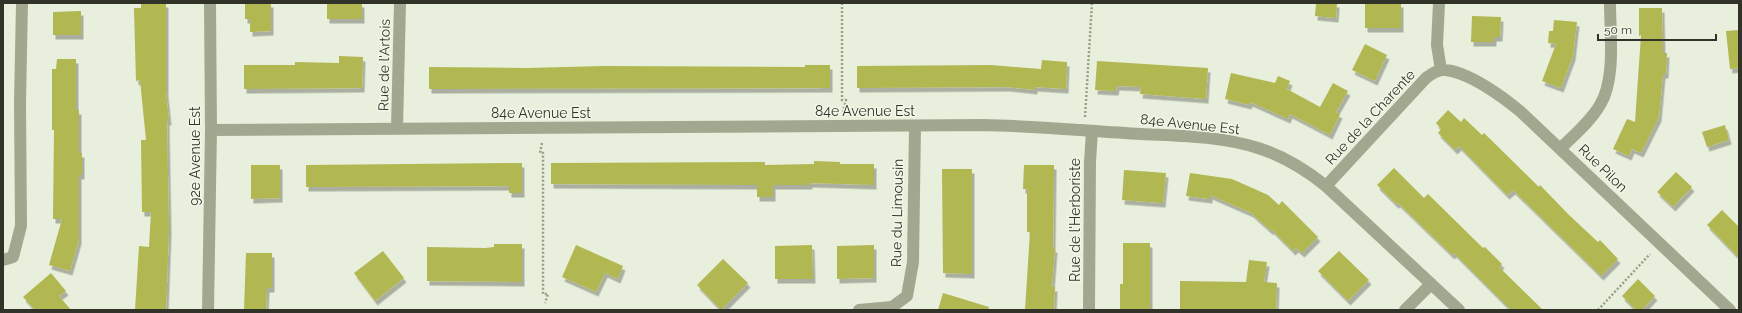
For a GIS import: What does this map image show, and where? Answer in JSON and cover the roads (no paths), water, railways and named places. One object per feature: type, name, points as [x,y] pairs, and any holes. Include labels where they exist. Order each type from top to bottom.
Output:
[{"type":"street","points":[[3,260],[13,257],[21,226],[20,103],[22,3]]},
{"type":"street","name":"92e Avenue Est","points":[[208,310],[211,130],[210,3]]},
{"type":"street","name":"Rue de l'Artois","points":[[397,128],[400,3]]},
{"type":"street","points":[[1439,3],[1437,45],[1441,70]]},
{"type":"street","points":[[1561,148],[1592,117],[1607,90],[1609,75],[1610,3]]},
{"type":"street","name":"Rue Pilon","points":[[1441,70],[1468,78],[1497,93],[1522,112],[1730,310]]},
{"type":"street","name":"Rue de la Charente","points":[[1326,186],[1420,83],[1431,74],[1441,70]]},
{"type":"street","name":"Rue du Limousin","points":[[859,310],[892,307],[907,296],[913,262],[914,126]]},
{"type":"street","name":"84e Avenue Est","points":[[211,130],[1007,126],[1198,138],[1238,143],[1280,156],[1326,186],[1459,310]]},
{"type":"street","name":"Rue de l'Herboriste","points":[[1089,310],[1090,162],[1092,131]]},
{"type":"street","points":[[1405,310],[1431,284]]}]
